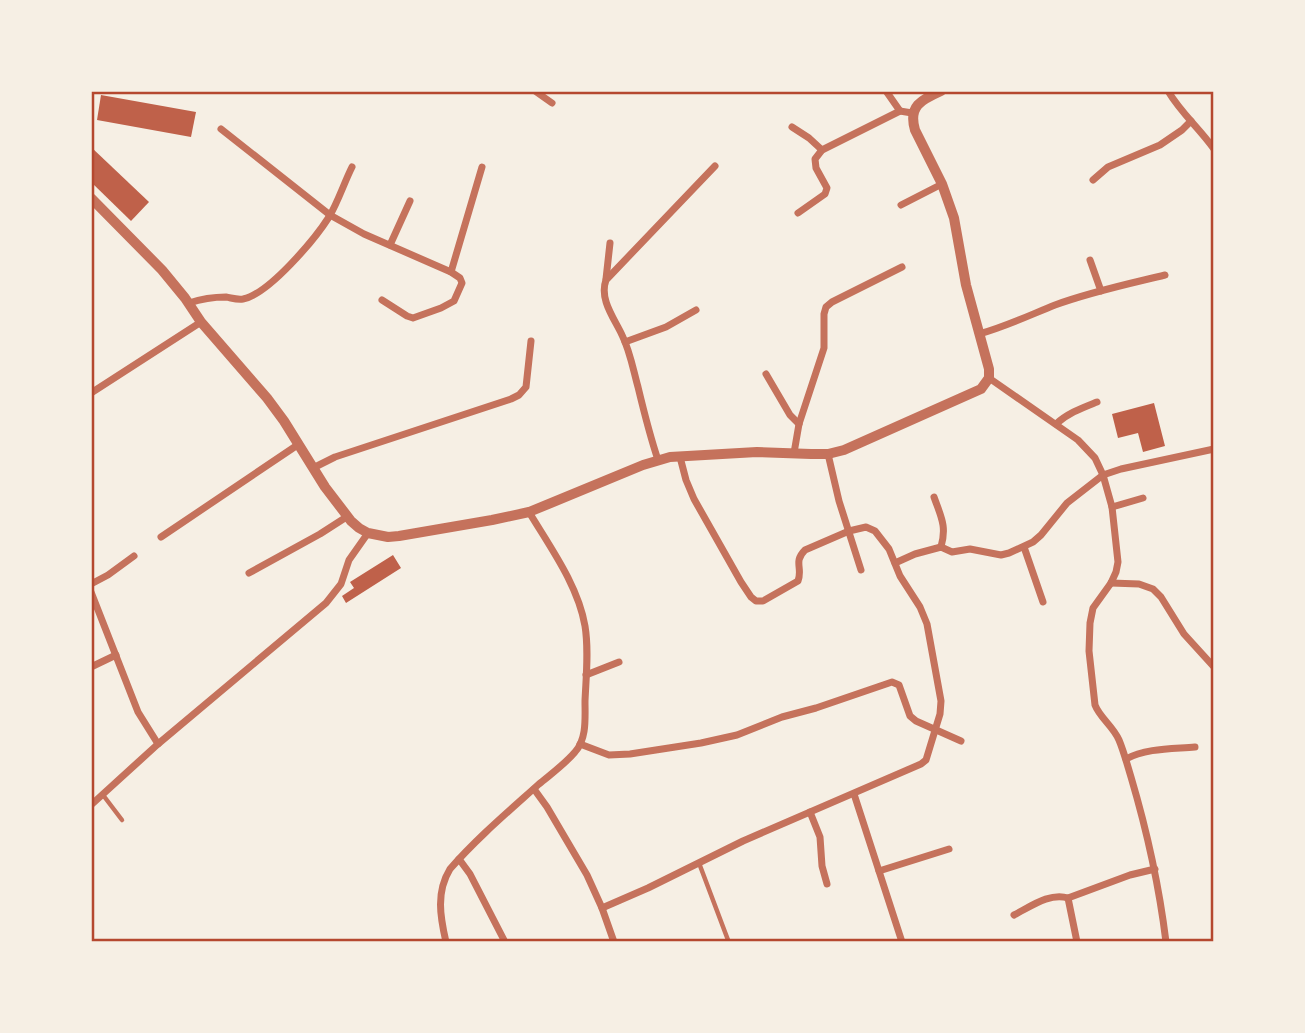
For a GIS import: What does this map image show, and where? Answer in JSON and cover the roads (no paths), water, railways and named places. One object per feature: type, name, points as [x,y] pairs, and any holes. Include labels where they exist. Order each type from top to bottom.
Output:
[{"type":"street","points":[[535,91],[552,103]]},
{"type":"street","points":[[886,91],[900,111]]},
{"type":"street","points":[[91,198],[162,270],[201,322],[267,398],[348,516],[368,533],[399,536],[529,512],[658,460],[757,452],[828,454],[844,450],[973,394],[986,384],[989,379],[987,360],[966,285],[954,218],[942,184],[915,130],[912,113],[921,101],[941,91]]},
{"type":"street","points":[[1168,91],[1214,149]]},
{"type":"street","points":[[798,213],[825,194],[827,188],[816,169],[815,159],[822,150],[900,111],[912,113]]},
{"type":"street","points":[[1093,180],[1108,167],[1160,145],[1191,121]]},
{"type":"street","points":[[792,127],[822,150]]},
{"type":"street","points":[[221,129],[330,215],[364,234],[451,272],[460,278],[462,283],[454,301],[413,317],[382,300]]},
{"type":"street","points":[[606,280],[715,166]]},
{"type":"street","points":[[189,303],[225,297],[241,299],[256,294],[272,281],[313,239],[330,215],[352,167]]},
{"type":"street","points":[[451,272],[482,167]]},
{"type":"street","points":[[901,205],[942,184]]},
{"type":"street","points":[[390,245],[410,201]]},
{"type":"street","points":[[610,243],[603,287],[605,299],[625,342],[658,460]]},
{"type":"street","points":[[1090,260],[1101,291]]},
{"type":"street","points":[[794,453],[799,424],[824,348],[826,307],[902,267]]},
{"type":"street","points":[[979,334],[1057,304],[1165,275]]},
{"type":"street","points":[[625,342],[666,327],[696,310]]},
{"type":"street","points":[[91,393],[201,322]]},
{"type":"street","points":[[313,468],[335,457],[519,395],[526,387],[531,341]]},
{"type":"street","points":[[766,374],[790,415],[799,424]]},
{"type":"street","points":[[989,379],[1087,448],[1096,458],[1103,475],[1112,507],[1118,562],[1111,583],[1093,608],[1090,623],[1089,651],[1095,705],[1098,713],[1110,724],[1119,739],[1126,759],[1156,869],[1166,942]]},
{"type":"street","points":[[1056,424],[1072,412],[1097,402]]},
{"type":"street","points":[[161,537],[299,444]]},
{"type":"street","points":[[895,563],[941,547],[952,551],[970,549],[1001,555],[1024,547],[1041,536],[1067,503],[1103,475],[1214,449]]},
{"type":"street","points":[[828,454],[839,501],[861,570]]},
{"type":"street","points":[[602,908],[743,841],[921,764],[926,760],[940,714],[941,701],[927,624],[920,607],[900,576],[889,549],[875,531],[866,527],[849,531],[805,550],[798,562],[798,581],[763,601],[756,601],[741,582],[694,499],[680,457]]},
{"type":"street","points":[[934,497],[944,525],[941,547]]},
{"type":"street","points":[[1112,507],[1143,498]]},
{"type":"street","points":[[446,942],[441,920],[441,891],[444,880],[459,859],[575,752],[580,744],[585,719],[586,629],[582,611],[561,565],[529,512]]},
{"type":"street","points":[[249,573],[348,516]]},
{"type":"street","points":[[91,805],[158,744],[326,603],[341,583],[349,560],[368,533]]},
{"type":"street","points":[[1024,547],[1044,602]]},
{"type":"street","points":[[91,584],[134,556]]},
{"type":"street","points":[[1111,583],[1139,584],[1153,589],[1184,634],[1214,667]]},
{"type":"street","points":[[91,592],[138,712],[158,744]]},
{"type":"street","points":[[91,667],[116,655]]},
{"type":"street","points":[[586,675],[619,662]]},
{"type":"street","points":[[580,744],[610,755],[701,743],[737,734],[892,681],[899,685],[910,716],[961,741]]},
{"type":"street","points":[[1126,759],[1145,752],[1195,747]]},
{"type":"street","points":[[534,789],[587,874],[614,942]]},
{"type":"street","points":[[854,794],[902,942]]},
{"type":"street","points":[[810,812],[820,837],[822,866],[827,884]]},
{"type":"street","points":[[879,871],[949,849]]},
{"type":"street","points":[[459,859],[470,874],[505,942]]},
{"type":"street","points":[[1014,915],[1052,897],[1060,895],[1068,898],[1130,875],[1156,869]]},
{"type":"street","points":[[1068,898],[1077,942]]},
{"type":"lane","points":[[103,795],[122,820]]},
{"type":"lane","points":[[699,863],[728,940]]}]
